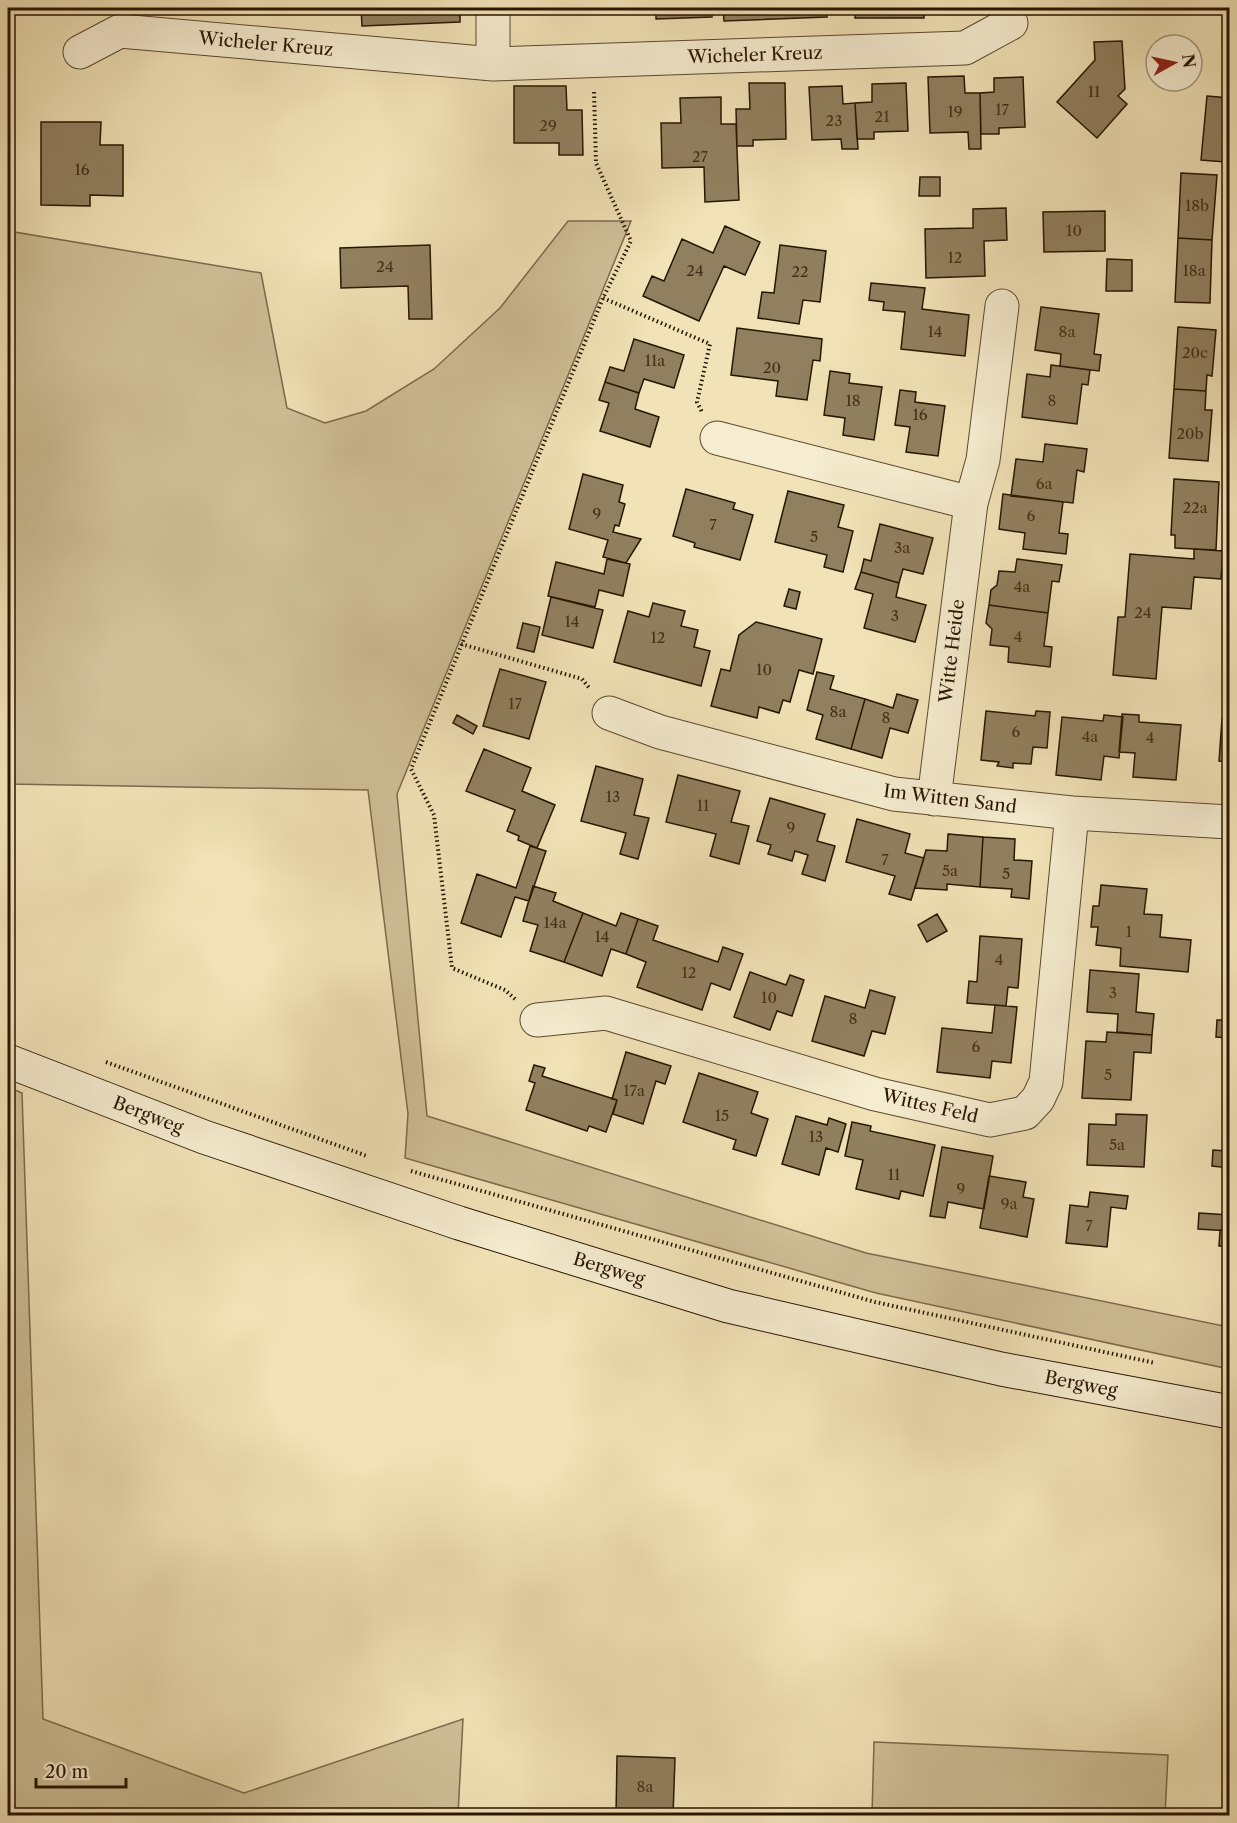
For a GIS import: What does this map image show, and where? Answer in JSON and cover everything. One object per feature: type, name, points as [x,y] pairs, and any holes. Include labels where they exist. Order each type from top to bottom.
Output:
[{"type":"street","points":[[493,8],[493,64]]},
{"type":"street","name":"Wicheler Kreuz","points":[[80,52],[120,31],[493,64],[593,61],[965,48],[1011,23]]},
{"type":"street","name":"Witte Heide","points":[[934,800],[970,503],[983,460],[1002,306]]},
{"type":"street","points":[[717,438],[970,503]]},
{"type":"street","name":"Im Witten Sand","points":[[609,714],[660,732],[872,788],[934,800],[1072,813],[1230,822]]},
{"type":"street","name":"Wittes Feld","points":[[537,1020],[606,1013],[875,1094],[990,1120],[1026,1113],[1038,1099],[1046,1082],[1072,813]]},
{"type":"street","name":"Bergweg","points":[[8,1061],[204,1137],[459,1223],[728,1306],[1001,1369],[1230,1412]]},
{"type":"path","points":[[537,1020],[505,990],[452,968],[434,814],[411,769],[603,298],[631,241],[596,163],[593,61]]},
{"type":"path","points":[[603,298],[710,344],[697,402],[717,438]]},
{"type":"path","points":[[461,645],[582,679],[609,714]]},
{"type":"path","points":[[98,1059],[378,1160]]},
{"type":"path","points":[[400,1167],[875,1302],[1161,1364]]},
{"type":"shaded area","points":[[568,221],[631,221],[397,794],[427,1116],[866,1253],[1229,1327],[1229,1369],[876,1293],[405,1158],[408,1114],[368,790],[8,784],[8,231],[261,273],[287,408],[325,423],[366,411],[434,369],[500,308]]},
{"type":"shaded area","points":[[8,1087],[22,1093],[43,1719],[244,1793],[463,1719],[458,1815],[8,1815]]},
{"type":"shaded area","points":[[874,1742],[1168,1755],[1165,1815],[872,1815]]},
{"type":"building","points":[[361,8],[460,8],[460,22],[362,26]]},
{"type":"building","points":[[656,8],[712,8],[712,17],[656,19]]},
{"type":"building","points":[[723,8],[827,8],[827,17],[724,21]]},
{"type":"building","points":[[856,8],[924,8],[924,18],[855,18]]},
{"type":"building","points":[[1109,8],[1133,8],[1133,9],[1109,10]]},
{"type":"building","points":[[1122,41],[1125,89],[1118,96],[1127,104],[1097,138],[1057,102],[1095,60],[1094,42]]},
{"type":"building","points":[[964,76],[965,93],[980,93],[981,149],[969,149],[968,132],[930,133],[928,77]]},
{"type":"building","points":[[1023,77],[1025,127],[999,128],[999,134],[981,134],[980,93],[994,92],[994,78]]},
{"type":"building","points":[[749,83],[785,83],[786,139],[753,140],[753,146],[737,146],[736,109],[750,109]]},
{"type":"building","points":[[906,83],[908,131],[874,132],[874,139],[857,139],[855,103],[872,102],[872,84]]},
{"type":"building","points":[[514,86],[566,86],[567,110],[582,110],[583,155],[559,155],[559,143],[514,143]]},
{"type":"building","points":[[842,86],[843,104],[855,103],[858,149],[842,149],[841,139],[812,140],[809,87]]},
{"type":"building","points":[[1207,96],[1230,98],[1230,142],[1227,142],[1225,162],[1201,160]]},
{"type":"building","points":[[721,97],[721,124],[736,124],[739,200],[705,202],[704,167],[662,168],[661,123],[681,123],[680,98]]},
{"type":"building","points":[[41,122],[101,122],[100,145],[123,145],[123,196],[90,195],[90,206],[41,205]]},
{"type":"building","points":[[1181,173],[1217,175],[1212,240],[1178,238]]},
{"type":"building","points":[[920,177],[940,177],[940,196],[919,196]]},
{"type":"building","points":[[1006,208],[1007,240],[984,241],[985,276],[926,278],[925,229],[973,228],[973,209]]},
{"type":"building","points":[[1105,211],[1105,251],[1044,252],[1043,212]]},
{"type":"building","points":[[725,226],[760,242],[745,275],[724,266],[699,321],[643,296],[652,276],[664,281],[682,239],[713,253]]},
{"type":"building","points":[[1178,238],[1212,240],[1210,303],[1175,302]]},
{"type":"building","points":[[430,245],[432,319],[409,319],[408,286],[341,288],[340,248]]},
{"type":"building","points":[[780,245],[826,251],[820,302],[803,300],[799,324],[758,318],[762,292],[774,293]]},
{"type":"building","points":[[1107,259],[1132,260],[1132,291],[1106,291]]},
{"type":"building","points":[[871,283],[925,288],[922,309],[969,315],[965,356],[901,349],[905,312],[883,310],[884,302],[869,300]]},
{"type":"building","points":[[1041,307],[1099,314],[1094,354],[1101,355],[1099,371],[1060,366],[1061,354],[1035,350]]},
{"type":"building","points":[[1178,327],[1216,330],[1212,376],[1207,375],[1206,391],[1174,389]]},
{"type":"building","points":[[737,328],[822,339],[820,361],[813,360],[807,400],[776,396],[778,381],[731,375]]},
{"type":"building","points":[[634,339],[684,355],[674,388],[644,379],[639,393],[605,382],[610,367],[624,371]]},
{"type":"building","points":[[1051,365],[1090,370],[1088,385],[1082,384],[1077,424],[1022,417],[1027,374],[1050,377]]},
{"type":"building","points":[[830,371],[850,374],[849,383],[882,387],[874,440],[843,435],[845,418],[824,415]]},
{"type":"building","points":[[605,382],[639,393],[635,409],[659,417],[650,447],[600,431],[609,403],[599,400]]},
{"type":"building","points":[[1174,389],[1206,391],[1205,410],[1212,410],[1208,461],[1169,458]]},
{"type":"building","points":[[900,390],[916,392],[915,402],[945,406],[938,456],[906,452],[910,427],[895,425]]},
{"type":"building","points":[[1045,444],[1087,449],[1084,472],[1077,470],[1073,503],[1011,496],[1016,459],[1043,462]]},
{"type":"building","points":[[583,474],[623,485],[619,502],[625,504],[619,526],[615,525],[613,532],[641,539],[626,563],[603,557],[608,540],[569,529]]},
{"type":"building","points":[[1174,479],[1219,482],[1216,550],[1175,548],[1175,535],[1171,535]]},
{"type":"building","points":[[686,489],[735,503],[733,509],[753,515],[740,560],[694,547],[695,543],[673,536]]},
{"type":"building","points":[[788,491],[844,505],[838,527],[853,531],[843,572],[824,567],[827,555],[775,542]]},
{"type":"building","points":[[1003,494],[1063,502],[1059,533],[1068,534],[1066,554],[1023,549],[1025,533],[999,529]]},
{"type":"building","points":[[880,524],[933,538],[923,574],[903,569],[899,583],[861,572],[864,559],[871,561]]},
{"type":"building","points":[[1194,549],[1223,551],[1221,579],[1194,577],[1191,609],[1162,607],[1156,679],[1113,675],[1118,617],[1125,617],[1130,554],[1194,559]]},
{"type":"building","points":[[607,559],[630,564],[623,596],[599,590],[595,607],[548,596],[556,562],[604,574]]},
{"type":"building","points":[[1017,559],[1062,565],[1059,582],[1052,581],[1048,613],[989,605],[991,590],[997,585],[999,571],[1015,572]]},
{"type":"building","points":[[861,572],[899,583],[896,597],[926,605],[915,642],[864,628],[873,594],[855,589]]},
{"type":"building","points":[[789,589],[800,592],[796,609],[784,606]]},
{"type":"building","points":[[551,597],[603,610],[593,648],[542,635]]},
{"type":"building","points":[[653,603],[685,611],[681,626],[698,630],[694,647],[710,651],[701,686],[614,662],[628,611],[649,617]]},
{"type":"building","points":[[989,605],[1048,613],[1044,646],[1052,647],[1050,667],[1008,662],[1009,647],[990,645],[992,629],[986,623]]},
{"type":"building","points":[[756,622],[822,639],[813,674],[799,670],[790,702],[783,700],[779,713],[759,707],[757,718],[711,706],[721,669],[730,671],[739,635]]},
{"type":"building","points":[[523,623],[540,627],[534,652],[517,648]]},
{"type":"building","points":[[500,669],[546,682],[529,739],[483,726]]},
{"type":"building","points":[[817,672],[834,676],[830,689],[865,699],[851,749],[816,739],[823,715],[807,710]]},
{"type":"building","points":[[897,694],[918,700],[908,733],[890,728],[882,758],[851,749],[865,699],[893,708]]},
{"type":"building","points":[[986,711],[1035,716],[1036,711],[1050,712],[1047,748],[1033,747],[1031,764],[1013,763],[1013,768],[997,766],[999,762],[981,760]]},
{"type":"building","points":[[1122,714],[1139,715],[1139,722],[1181,725],[1176,780],[1133,777],[1135,753],[1119,752]]},
{"type":"building","points":[[457,715],[477,726],[473,734],[453,723]]},
{"type":"building","points":[[1104,715],[1123,717],[1119,758],[1104,756],[1101,780],[1056,775],[1062,717],[1103,721]]},
{"type":"building","points":[[1222,719],[1230,720],[1230,762],[1219,761]]},
{"type":"building","points":[[484,749],[531,768],[522,791],[555,805],[537,848],[518,840],[519,836],[507,831],[515,810],[466,791]]},
{"type":"building","points":[[596,766],[643,779],[634,815],[649,818],[638,859],[620,854],[626,833],[581,821]]},
{"type":"building","points":[[678,775],[740,791],[731,822],[749,826],[739,864],[710,856],[716,834],[666,822]]},
{"type":"building","points":[[770,798],[825,814],[817,841],[835,846],[825,881],[802,874],[808,855],[795,851],[792,861],[768,854],[771,845],[757,841]]},
{"type":"building","points":[[857,819],[910,834],[905,853],[924,858],[911,900],[889,894],[895,876],[846,862]]},
{"type":"building","points":[[948,834],[983,837],[980,887],[947,884],[947,890],[915,888],[926,850],[947,851]]},
{"type":"building","points":[[983,837],[1015,839],[1014,860],[1032,861],[1029,899],[1011,897],[1012,889],[980,887]]},
{"type":"building","points":[[530,846],[546,851],[529,901],[515,897],[501,937],[461,923],[477,874],[516,888]]},
{"type":"building","points":[[1101,885],[1147,889],[1144,914],[1162,915],[1160,937],[1191,940],[1188,972],[1120,966],[1121,948],[1096,945],[1098,927],[1091,927],[1093,906],[1099,906]]},
{"type":"building","points":[[533,886],[556,893],[553,901],[583,913],[564,962],[530,951],[538,925],[523,921]]},
{"type":"building","points":[[583,913],[616,926],[621,913],[638,919],[626,954],[611,949],[602,976],[564,962]]},
{"type":"building","points":[[937,914],[947,931],[927,942],[918,925]]},
{"type":"building","points":[[638,919],[658,926],[653,940],[718,962],[723,947],[743,954],[730,990],[711,983],[702,1010],[637,987],[646,962],[626,954]]},
{"type":"building","points":[[980,936],[1022,939],[1018,988],[1008,987],[1006,1006],[967,1003],[969,981],[977,982]]},
{"type":"building","points":[[1090,970],[1139,974],[1136,1012],[1154,1014],[1152,1035],[1117,1032],[1118,1014],[1087,1012]]},
{"type":"building","points":[[750,972],[786,985],[790,975],[804,980],[792,1016],[777,1011],[770,1030],[734,1017]]},
{"type":"building","points":[[870,990],[895,997],[885,1034],[872,1031],[864,1056],[812,1041],[825,996],[865,1008]]},
{"type":"building","points":[[995,1005],[1017,1007],[1011,1063],[992,1061],[990,1078],[937,1072],[942,1028],[992,1033]]},
{"type":"building","points":[[1217,1020],[1230,1020],[1230,1038],[1216,1037]]},
{"type":"building","points":[[1107,1032],[1152,1035],[1151,1053],[1134,1052],[1131,1100],[1082,1098],[1086,1041],[1106,1042]]},
{"type":"building","points":[[626,1052],[671,1066],[665,1084],[656,1081],[643,1124],[613,1114],[617,1100],[612,1099]]},
{"type":"building","points":[[534,1065],[545,1068],[542,1076],[617,1100],[606,1132],[589,1126],[587,1131],[526,1110],[535,1083],[529,1081]]},
{"type":"building","points":[[699,1073],[758,1092],[751,1113],[768,1119],[756,1156],[733,1149],[736,1140],[683,1122]]},
{"type":"building","points":[[1116,1114],[1147,1115],[1144,1167],[1087,1165],[1089,1124],[1116,1125]]},
{"type":"building","points":[[796,1116],[827,1125],[829,1118],[846,1124],[838,1152],[826,1148],[819,1175],[782,1164]]},
{"type":"building","points":[[852,1122],[871,1126],[870,1131],[935,1145],[923,1196],[901,1191],[899,1199],[856,1189],[863,1160],[845,1156]]},
{"type":"building","points":[[1230,1132],[1230,1168],[1212,1166],[1213,1150],[1228,1151]]},
{"type":"building","points":[[942,1147],[993,1156],[984,1209],[948,1202],[945,1218],[930,1216]]},
{"type":"building","points":[[989,1176],[1026,1182],[1023,1197],[1034,1199],[1027,1237],[980,1228]]},
{"type":"building","points":[[1090,1192],[1128,1196],[1126,1209],[1111,1207],[1107,1247],[1066,1243],[1070,1205],[1088,1207]]},
{"type":"building","points":[[1199,1213],[1230,1215],[1230,1231],[1198,1229]]},
{"type":"building","points":[[1220,1230],[1230,1231],[1230,1246],[1219,1246]]},
{"type":"building","points":[[617,1756],[675,1758],[673,1816],[616,1816]]}]
